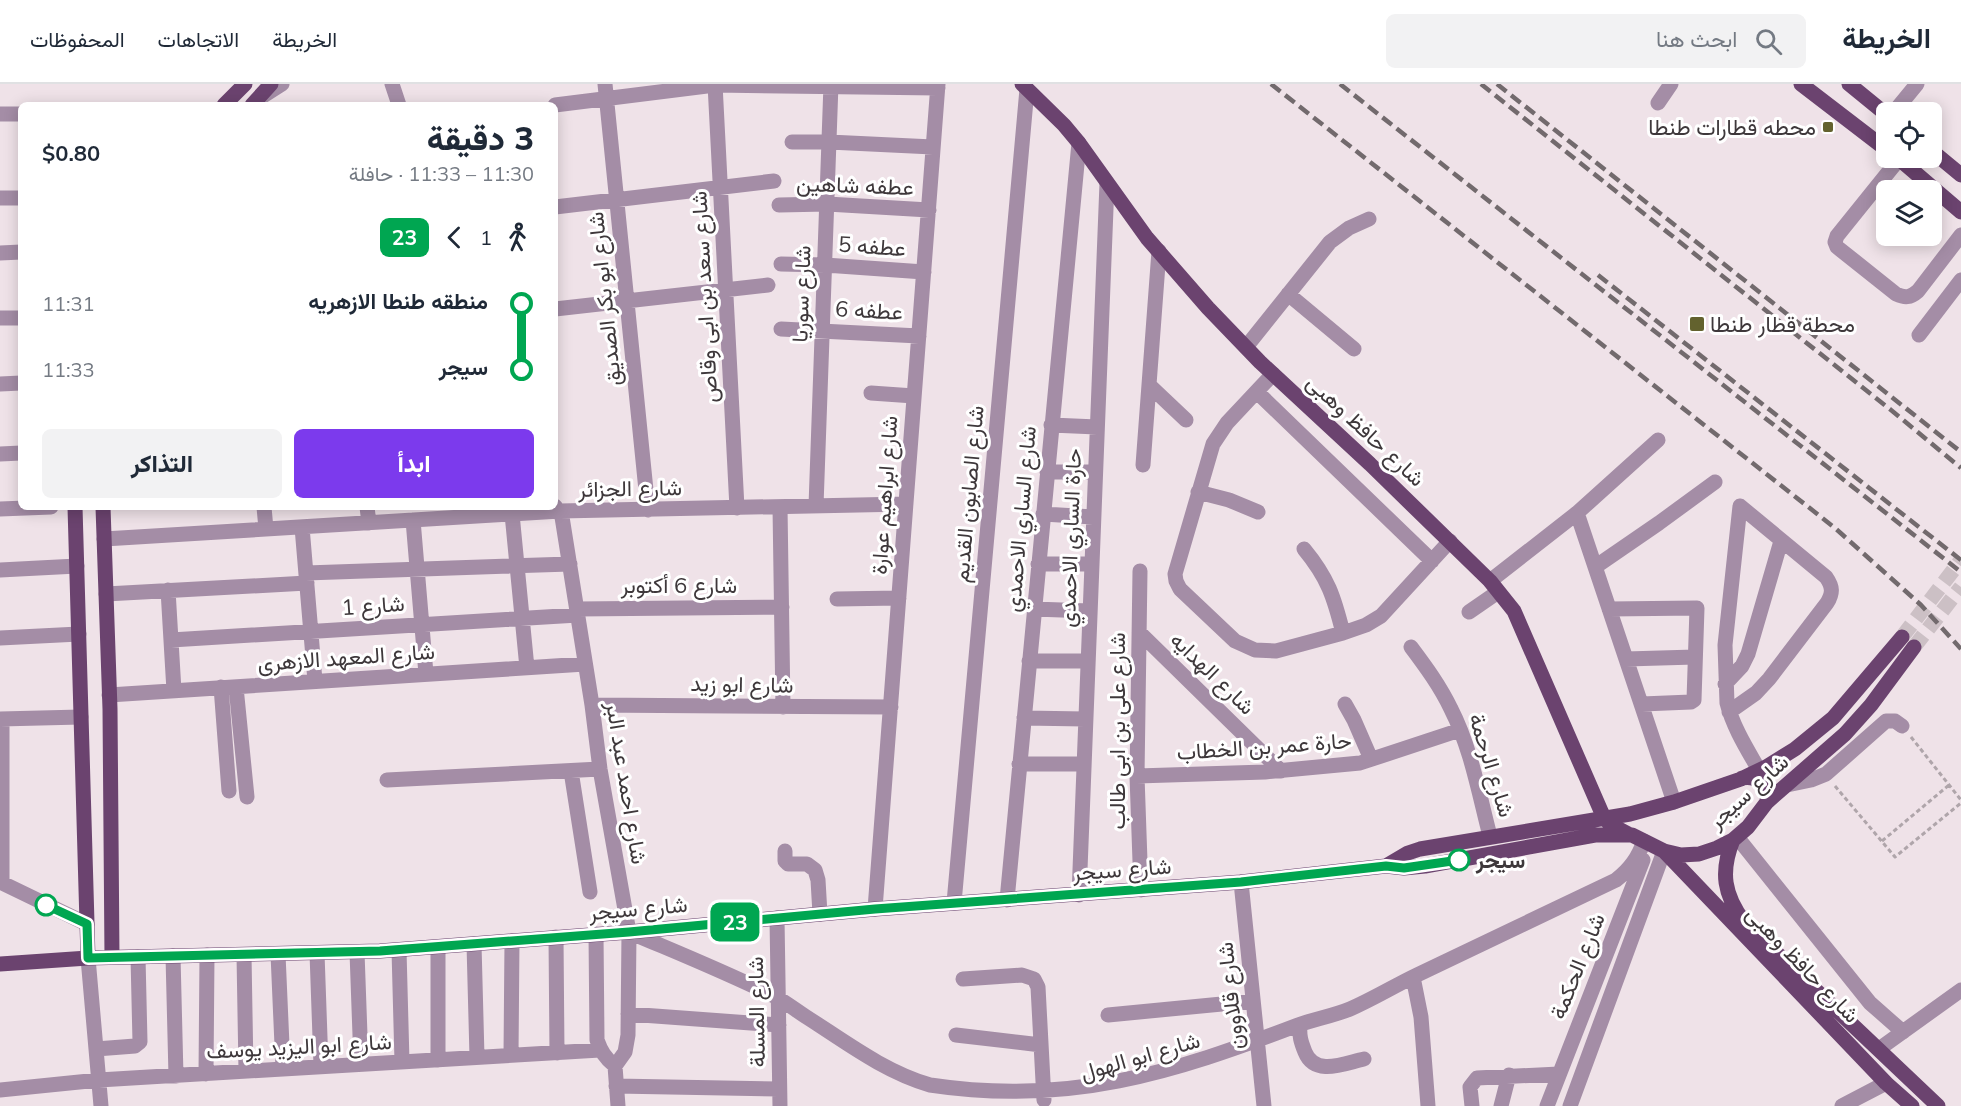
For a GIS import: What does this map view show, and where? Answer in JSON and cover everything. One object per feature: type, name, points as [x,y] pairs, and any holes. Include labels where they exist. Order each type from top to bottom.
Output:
[{"type":"main road","points":[[227,102],[245,84]]},
{"type":"main road","points":[[255,102],[271,84]]},
{"type":"main road","points":[[1801,84],[1876,141]]},
{"type":"main road","points":[[1849,84],[1876,106]]},
{"type":"main road","name":"شارع حافظ وهبى","points":[[1028,86],[1079,143],[1147,238],[1208,308],[1246,348],[1450,541],[1494,586],[1514,611],[1604,818]]},
{"type":"main road","points":[[1942,159],[1961,175]]},
{"type":"main road","points":[[1911,168],[1961,212]]},
{"type":"main road","points":[[75,510],[88,958]]},
{"type":"main road","points":[[103,510],[109,695],[112,957]]},
{"type":"main road","points":[[79,634],[107,634]]},
{"type":"main road","name":"شارع سيجر","points":[[0,964],[112,957],[399,950],[629,932],[875,909],[1241,882],[1386,866],[1404,868],[1425,866],[1588,836],[1642,840],[1664,851],[1681,855],[1699,854],[1717,848],[1735,838],[1748,827],[1767,802],[1845,734],[1871,705],[1908,642],[1833,718],[1795,749],[1740,779],[1639,812],[1420,849],[1386,866]]},
{"type":"main road","points":[[1740,779],[1753,778],[1763,784],[1767,802]]},
{"type":"main road","points":[[1604,818],[1618,830],[1642,840]]},
{"type":"main road","name":"شارع حافظ وهبى","points":[[1735,838],[1728,853],[1725,877],[1728,893],[1744,922],[1938,1106]]},
{"type":"main road","name":"شارع حافظ وهبى","points":[[1664,851],[1886,1083],[1912,1106]]},
{"type":"street","points":[[255,102],[282,84]]},
{"type":"street","points":[[392,84],[398,102]]},
{"type":"street","points":[[558,104],[606,91],[715,84],[938,86]]},
{"type":"street","name":"شارع سعد بن ابى وقاص","points":[[715,84],[737,508]]},
{"type":"street","points":[[1658,103],[1671,84]]},
{"type":"street","points":[[1902,102],[1917,84]]},
{"type":"street","name":"شارع سوريا","points":[[816,506],[831,85]]},
{"type":"street","name":"شارع ابراهيم عوارة","points":[[875,909],[938,86]]},
{"type":"street","name":"شارع الصابون القديم","points":[[954,903],[1028,86]]},
{"type":"street","name":"شارع ابو بكر الصديق","points":[[606,91],[648,510]]},
{"type":"street","points":[[0,114],[18,114]]},
{"type":"street","points":[[792,142],[933,147]]},
{"type":"street","name":"شارع الساري الاحمدي","points":[[1007,900],[1079,143]]},
{"type":"street","points":[[1892,168],[1838,236],[1837,247],[1904,298],[1918,291],[1961,235]]},
{"type":"street","points":[[558,207],[774,181]]},
{"type":"street","name":"حارة الساري الاحمدي","points":[[1079,895],[1107,183]]},
{"type":"street","points":[[0,198],[18,198]]},
{"type":"street","name":"عطفه شاهين","points":[[780,205],[827,204],[928,210]]},
{"type":"street","points":[[1246,348],[1330,242],[1349,228],[1369,219]]},
{"type":"street","points":[[1143,465],[1159,251]]},
{"type":"street","points":[[0,253],[18,252]]},
{"type":"street","name":"عطفه 5","points":[[781,264],[924,272]]},
{"type":"street","points":[[1919,335],[1961,280]]},
{"type":"street","points":[[558,309],[768,285]]},
{"type":"street","points":[[1288,294],[1354,349]]},
{"type":"street","points":[[0,318],[18,318]]},
{"type":"street","name":"عطفه 6","points":[[781,329],[919,336]]},
{"type":"street","points":[[1274,374],[1217,437],[1210,452],[1176,568],[1176,581],[1180,589],[1234,641],[1255,650],[1276,651],[1365,625],[1381,616],[1450,541]]},
{"type":"street","points":[[0,384],[18,383]]},
{"type":"street","points":[[1149,385],[1186,420]]},
{"type":"street","points":[[1257,392],[1432,561]]},
{"type":"street","points":[[871,393],[914,396]]},
{"type":"street","points":[[1052,425],[1097,427]]},
{"type":"street","points":[[1469,612],[1494,586],[1658,440]]},
{"type":"street","points":[[0,454],[18,453]]},
{"type":"street","points":[[1047,472],[1095,472]]},
{"type":"street","points":[[1595,567],[1715,482]]},
{"type":"street","points":[[1198,492],[1229,500],[1258,512]]},
{"type":"street","name":"شارع الجزائر","points":[[558,509],[648,510],[906,504]]},
{"type":"street","points":[[1729,712],[1756,693],[1769,680],[1827,603],[1832,592],[1831,583],[1826,577],[1740,506],[1725,645],[1725,684],[1729,712],[1759,770]]},
{"type":"street","points":[[780,507],[783,707]]},
{"type":"street","points":[[0,509],[18,508]]},
{"type":"street","points":[[264,510],[266,529]]},
{"type":"street","points":[[368,510],[369,523]]},
{"type":"street","name":"شارع الجزائر","points":[[104,539],[548,510]]},
{"type":"street","name":"شارع احمد عبد البر","points":[[558,510],[562,517],[570,564],[600,769],[629,932],[628,1035],[625,1052],[615,1066],[618,1106]]},
{"type":"street","points":[[1577,513],[1674,802]]},
{"type":"street","points":[[512,514],[527,668]]},
{"type":"street","points":[[1043,514],[1093,517]]},
{"type":"street","points":[[413,520],[426,674]]},
{"type":"street","points":[[302,527],[315,681]]},
{"type":"street","points":[[1725,684],[1742,666],[1748,654],[1781,541]]},
{"type":"street","points":[[1304,549],[1318,566],[1334,596],[1343,633]]},
{"type":"street","points":[[106,594],[417,570],[570,564]]},
{"type":"street","points":[[1038,564],[1091,564]]},
{"type":"street","points":[[0,570],[77,566]]},
{"type":"street","name":"شارع على بن ابى طالب","points":[[1140,571],[1137,776],[1141,890]]},
{"type":"street","points":[[168,590],[174,691]]},
{"type":"street","points":[[837,599],[899,598]]},
{"type":"street","name":"شارع 6 أكتوبر","points":[[577,612],[782,607]]},
{"type":"street","points":[[1609,609],[1697,608],[1693,702],[1642,704]]},
{"type":"street","points":[[1034,609],[1089,611]]},
{"type":"street","name":"شارع 1","points":[[171,640],[523,619],[577,612]]},
{"type":"street","name":"شارع الهدايه","points":[[1139,632],[1281,771]]},
{"type":"street","points":[[0,638],[79,634]]},
{"type":"street","name":"شارع الرحمة","points":[[1411,647],[1434,677],[1452,710],[1466,744],[1490,836]]},
{"type":"street","points":[[1626,659],[1695,657]]},
{"type":"street","points":[[1029,661],[1088,661]]},
{"type":"street","name":"شارع المعهد الازهرى","points":[[109,695],[585,664]]},
{"type":"street","points":[[229,687],[229,791]]},
{"type":"street","points":[[229,687],[247,797]]},
{"type":"street","points":[[1345,704],[1371,759]]},
{"type":"street","name":"شارع ابو زيد","points":[[592,705],[891,707]]},
{"type":"street","points":[[81,717],[1,719],[1,883],[87,924]]},
{"type":"street","points":[[1024,718],[1085,719]]},
{"type":"street","points":[[1787,785],[1826,774],[1886,721],[1895,721],[1902,726]]},
{"type":"street","name":"حارة عمر بن الخطاب","points":[[1137,776],[1281,771],[1360,763],[1460,730]]},
{"type":"street","points":[[1019,764],[1083,764]]},
{"type":"street","points":[[387,780],[600,769]]},
{"type":"street","points":[[571,771],[590,892]]},
{"type":"street","points":[[1735,838],[1870,1003],[1903,1032]]},
{"type":"street","name":"شارع ابو الهول","points":[[629,932],[778,998],[892,1072],[929,1085],[967,1094],[1005,1099],[1044,1100],[1100,1093],[1155,1080],[1300,1025],[1348,1010],[1616,880],[1635,862],[1642,840]]},
{"type":"street","name":"شارع الحكمة","points":[[1547,1106],[1642,840]]},
{"type":"street","points":[[785,851],[785,861],[788,864],[807,864],[816,870],[820,914]]},
{"type":"street","name":"شارع الحكمة","points":[[1570,1106],[1664,851]]},
{"type":"street","name":"شارع قلاوون","points":[[1241,882],[1264,1106]]},
{"type":"street","name":"شارع المسلة","points":[[777,918],[780,1106]]},
{"type":"street","points":[[596,934],[597,1040],[606,1059],[615,1066]]},
{"type":"street","points":[[556,937],[557,1053]]},
{"type":"street","points":[[511,1055],[512,941]]},
{"type":"street","points":[[474,944],[477,1057]]},
{"type":"street","points":[[438,946],[438,1060]]},
{"type":"street","points":[[399,950],[402,1062]]},
{"type":"street","points":[[357,952],[361,1063]]},
{"type":"street","points":[[317,953],[321,1066]]},
{"type":"street","points":[[278,954],[283,1068]]},
{"type":"street","points":[[206,1074],[207,955]]},
{"type":"street","points":[[244,955],[246,1071]]},
{"type":"street","points":[[173,956],[176,1076]]},
{"type":"street","points":[[96,1049],[135,1046],[140,1042],[138,957]]},
{"type":"street","points":[[88,958],[101,1106]]},
{"type":"street","points":[[963,980],[1022,975],[1034,979],[1038,987],[1044,1100]]},
{"type":"street","points":[[1413,977],[1421,1017],[1428,1106]]},
{"type":"street","points":[[1879,1049],[1961,990]]},
{"type":"street","points":[[1108,1015],[1253,1001]]},
{"type":"street","points":[[628,1014],[778,1024]]},
{"type":"street","points":[[1300,1025],[1299,1037],[1308,1060],[1312,1064],[1324,1067],[1364,1059]]},
{"type":"street","points":[[957,1035],[1041,1046]]},
{"type":"street","name":"شارع ابو اليزيد يوسف","points":[[0,1090],[99,1080],[600,1050]]},
{"type":"street","points":[[1472,1106],[1470,1088],[1473,1080],[1481,1076],[1559,1074]]},
{"type":"street","points":[[1501,1106],[1509,1075]]},
{"type":"street","points":[[1842,1106],[1886,1083]]},
{"type":"street","points":[[616,1086],[780,1089]]},
{"type":"path","points":[[1826,774],[1895,857],[1961,802],[1902,726]]},
{"type":"path","points":[[1881,841],[1949,785]]},
{"type":"tunnel","points":[[1902,637],[1961,560]]},
{"type":"tunnel","points":[[1914,647],[1961,587]]},
{"type":"railway","points":[[1271,84],[1835,528],[1921,605],[1961,649]]},
{"type":"railway","points":[[1340,84],[1961,572]]},
{"type":"railway","points":[[1481,84],[1961,468]]},
{"type":"railway","points":[[1497,84],[1961,452]]},
{"type":"railway","points":[[1598,275],[1961,560]]},
{"type":"bus line","name":"23","points":[[46,905],[87,924],[88,958],[357,952],[629,932],[875,909],[1241,882],[1386,866],[1404,868],[1425,866],[1459,860]]},
{"type":"place","name":"محطه قطارات طنطا","points":[[1828,127]]},
{"type":"place","name":"محطة قطار طنطا","points":[[1697,324]]},
{"type":"place","name":"سيجر","points":[[1459,860]]}]
